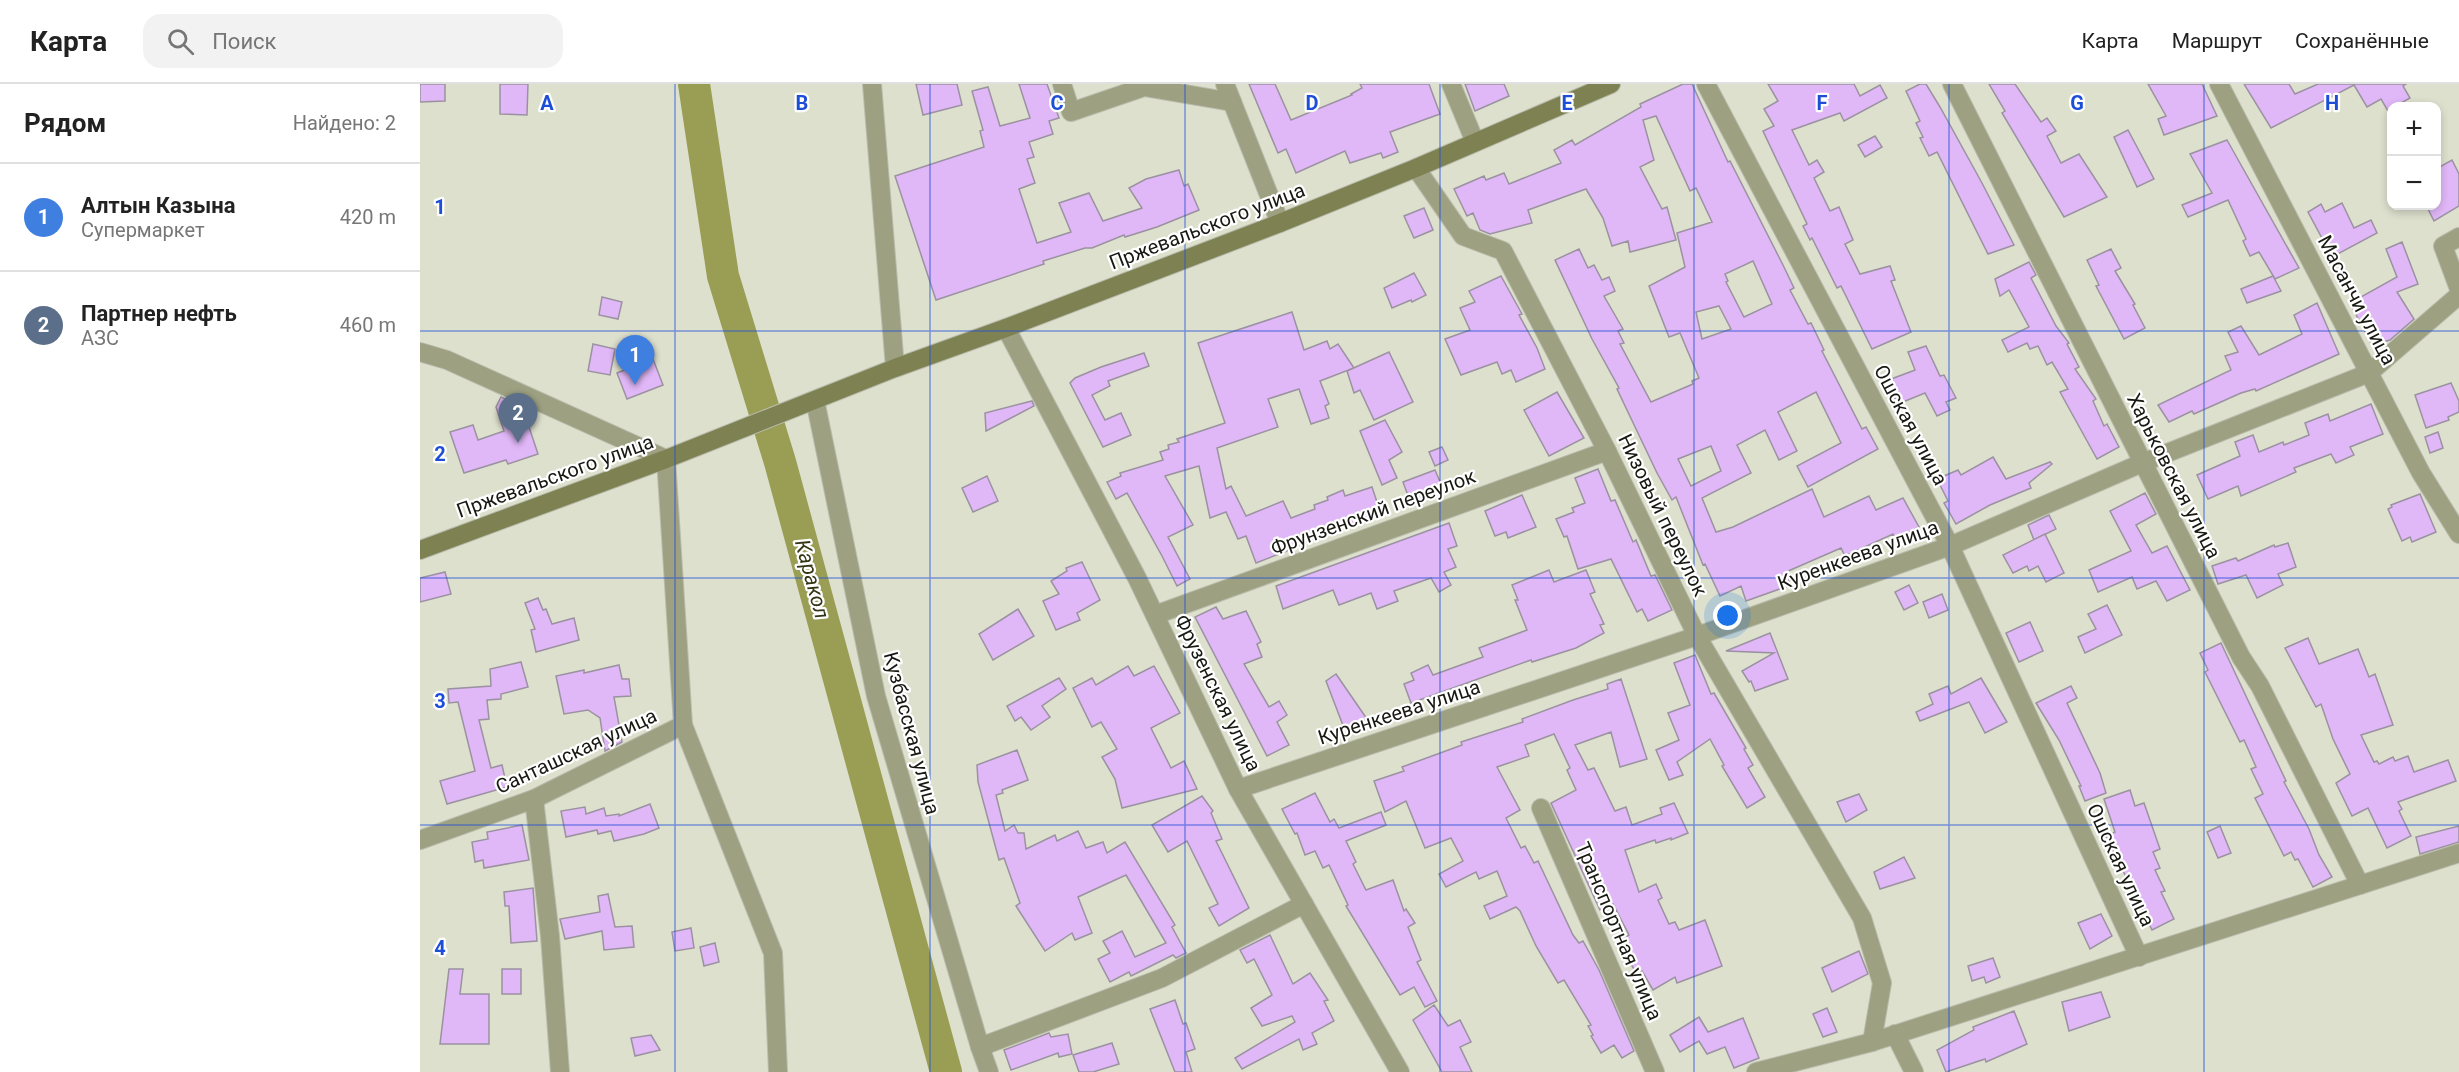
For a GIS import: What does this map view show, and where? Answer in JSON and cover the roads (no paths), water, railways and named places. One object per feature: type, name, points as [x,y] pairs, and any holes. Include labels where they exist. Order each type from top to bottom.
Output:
[{"type":"main road","name":"Пржевальского улица","points":[[420,550],[666,459],[895,368],[1280,223],[1416,168],[1611,84]]},
{"type":"street","points":[[872,84],[895,368]]},
{"type":"street","points":[[1062,84],[1071,112],[1144,87],[1232,102]]},
{"type":"street","points":[[1225,84],[1280,223]]},
{"type":"street","points":[[1451,84],[1476,142]]},
{"type":"street","name":"Ошская улица","points":[[1706,84],[1950,546],[2139,957]]},
{"type":"street","name":"Харьковская улица","points":[[1953,84],[2142,463],[2241,657],[2260,686],[2360,885]]},
{"type":"street","name":"Масанчи улица","points":[[2218,84],[2421,473],[2459,534]]},
{"type":"street","name":"Низовый переулок","points":[[1416,168],[1462,236],[1503,251],[1607,451],[1697,636],[1862,918],[1882,983],[1872,1042]]},
{"type":"street","points":[[2459,237],[2443,246],[2459,289]]},
{"type":"street","name":"Куренкеева улица","points":[[1238,789],[1697,636],[1950,546],[2142,463],[2369,373],[2459,295]]},
{"type":"street","name":"Фрузенская улица","points":[[1006,328],[1155,615],[1238,789],[1400,1072]]},
{"type":"street","points":[[420,352],[447,360],[666,459],[683,725],[773,953],[778,1072]]},
{"type":"street","name":"Кузбасская улица","points":[[814,400],[876,696],[989,1072]]},
{"type":"street","name":"Фрунзенский переулок","points":[[1155,615],[1607,451]]},
{"type":"street","name":"Санташская улица","points":[[420,840],[534,799],[683,725]]},
{"type":"street","points":[[534,799],[550,936],[560,1072]]},
{"type":"street","name":"Транспортная улица","points":[[1541,808],[1655,1072]]},
{"type":"street","points":[[1756,1072],[1872,1042],[2459,853]]},
{"type":"street","points":[[980,1047],[1162,978],[1304,904]]},
{"type":"street","points":[[1895,1034],[1914,1072]]},
{"type":"waterway","name":"Каракол","points":[[694,84],[723,276],[780,462],[946,1072]]},
{"type":"place","name":"Алтын Казына","points":[[635,385]]},
{"type":"place","name":"Партнер нефть","points":[[518,443]]}]
